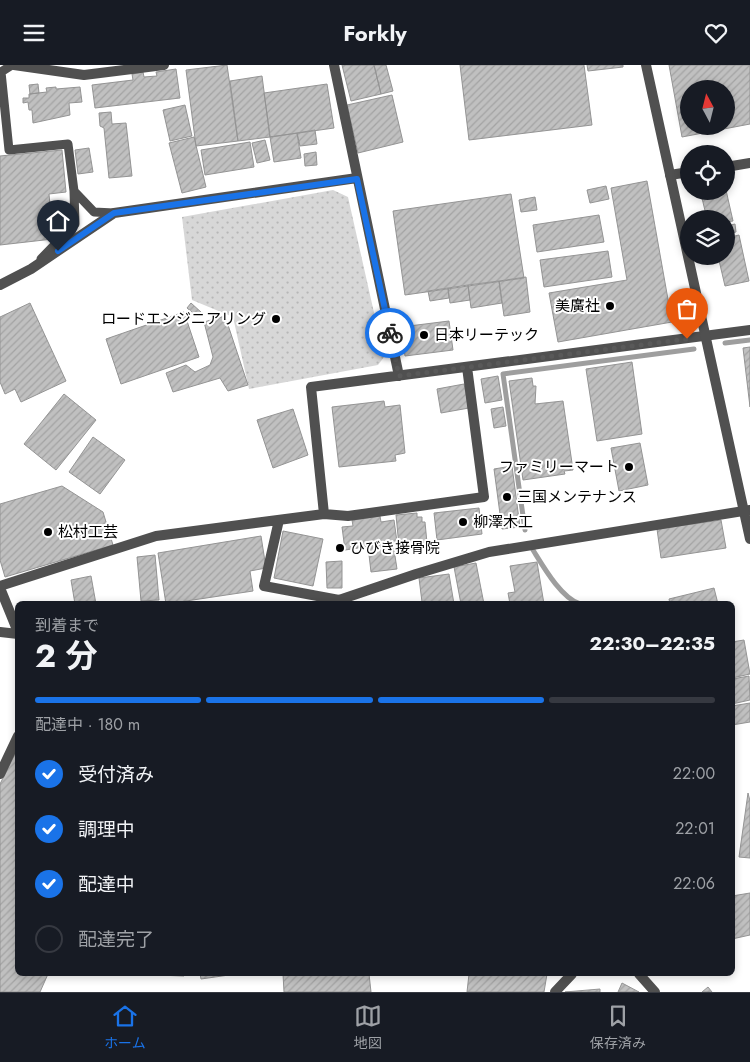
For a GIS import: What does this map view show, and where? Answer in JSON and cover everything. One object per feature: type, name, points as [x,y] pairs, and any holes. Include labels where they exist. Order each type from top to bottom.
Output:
[{"type":"street","points":[[13,65],[84,75],[164,65]]},
{"type":"street","points":[[334,65],[399,376]]},
{"type":"street","points":[[646,65],[747,510],[750,539]]},
{"type":"street","points":[[735,166],[750,163]]},
{"type":"street","points":[[670,175],[680,173]]},
{"type":"street","points":[[0,285],[31,269],[114,213],[357,179]]},
{"type":"street","points":[[324,514],[311,387],[750,330]]},
{"type":"street","points":[[15,625],[0,587],[156,536],[324,514],[348,516],[484,497],[467,367]]},
{"type":"street","points":[[279,520],[264,586],[339,600],[489,552],[747,510]]},
{"type":"street","points":[[0,632],[15,633]]},
{"type":"street","points":[[0,774],[15,742]]},
{"type":"street","points":[[555,992],[570,976]]},
{"type":"street","points":[[641,976],[655,992]]},
{"type":"lane","points":[[13,65],[1,72],[9,150],[68,144],[74,191],[74,223],[31,269]]},
{"type":"lane","points":[[74,191],[94,212],[114,213]]},
{"type":"shaded area","points":[[333,190],[348,197],[384,357],[378,365],[249,389],[233,317],[192,300],[182,217]]},
{"type":"building","points":[[227,65],[238,141],[196,146],[186,70]]},
{"type":"building","points":[[342,65],[374,65],[381,94],[351,101]]},
{"type":"building","points":[[374,65],[386,65],[393,91],[381,94]]},
{"type":"building","points":[[460,65],[584,65],[592,125],[469,140]]},
{"type":"building","points":[[587,65],[623,65],[623,67],[588,71]]},
{"type":"building","points":[[669,65],[750,65],[750,124],[735,127],[735,80],[680,80],[680,126]]},
{"type":"building","points":[[176,69],[180,98],[95,108],[92,85],[133,80],[132,74],[143,72],[144,77],[157,76],[156,72]]},
{"type":"building","points":[[262,76],[270,137],[238,141],[230,81]]},
{"type":"building","points":[[38,84],[39,93],[30,94],[29,85]]},
{"type":"building","points":[[327,84],[334,128],[270,137],[264,93]]},
{"type":"building","points":[[56,87],[56,89],[80,87],[82,102],[69,103],[70,115],[33,123],[32,110],[29,110],[28,102],[23,103],[23,98],[29,98],[29,94],[47,92],[46,88]]},
{"type":"building","points":[[392,95],[403,142],[358,153],[347,105]]},
{"type":"building","points":[[185,105],[192,136],[170,141],[163,110]]},
{"type":"building","points":[[111,112],[112,124],[126,123],[132,176],[109,178],[104,128],[100,126],[99,113]]},
{"type":"building","points":[[315,130],[317,144],[300,146],[297,133]]},
{"type":"building","points":[[297,133],[301,158],[274,162],[270,137]]},
{"type":"building","points":[[194,137],[206,187],[182,193],[169,143]]},
{"type":"building","points":[[265,140],[270,160],[257,163],[252,143]]},
{"type":"building","points":[[250,142],[254,167],[205,175],[201,150]]},
{"type":"building","points":[[89,148],[93,172],[78,174],[75,150]]},
{"type":"building","points":[[62,150],[66,192],[49,194],[53,239],[0,245],[0,156]]},
{"type":"building","points":[[316,152],[317,165],[305,166],[304,154]]},
{"type":"building","points":[[647,181],[672,322],[558,342],[549,293],[627,280],[611,188]]},
{"type":"building","points":[[606,186],[609,199],[590,203],[587,190]]},
{"type":"building","points":[[511,194],[524,278],[405,295],[393,211]]},
{"type":"building","points":[[535,197],[537,210],[521,212],[519,200]]},
{"type":"building","points":[[702,200],[728,200],[731,210],[705,210]]},
{"type":"building","points":[[599,215],[604,242],[537,252],[533,225]]},
{"type":"building","points":[[739,235],[749,281],[725,286],[720,265],[735,265],[735,236]]},
{"type":"building","points":[[608,251],[612,277],[544,287],[540,260]]},
{"type":"building","points":[[526,277],[530,312],[504,316],[499,281]]},
{"type":"building","points":[[499,281],[502,303],[471,308],[468,285]]},
{"type":"building","points":[[468,285],[470,300],[450,303],[448,288]]},
{"type":"building","points":[[448,288],[449,298],[430,301],[428,291]]},
{"type":"building","points":[[30,303],[66,381],[21,402],[15,389],[5,394],[0,382],[0,317]]},
{"type":"building","points":[[191,303],[202,313],[198,317],[187,308]]},
{"type":"building","points":[[184,312],[199,357],[121,384],[106,339]]},
{"type":"building","points":[[225,316],[248,385],[228,391],[220,378],[173,392],[166,373],[186,365],[195,372],[210,365],[213,357],[204,322]]},
{"type":"building","points":[[449,321],[453,350],[405,356],[401,327]]},
{"type":"building","points":[[750,347],[750,407],[743,348]]},
{"type":"building","points":[[632,362],[642,434],[597,441],[586,369]]},
{"type":"building","points":[[498,376],[502,400],[485,403],[481,379]]},
{"type":"building","points":[[532,378],[533,386],[536,386],[535,404],[563,401],[573,470],[564,471],[565,474],[523,480],[509,381]]},
{"type":"building","points":[[464,384],[469,408],[441,413],[437,389]]},
{"type":"building","points":[[64,394],[96,420],[56,470],[24,444]]},
{"type":"building","points":[[384,401],[385,407],[400,405],[405,453],[395,455],[396,461],[339,467],[332,407]]},
{"type":"building","points":[[503,407],[506,426],[494,428],[491,409]]},
{"type":"building","points":[[293,409],[308,455],[273,468],[257,420]]},
{"type":"building","points":[[93,437],[125,460],[100,494],[69,472]]},
{"type":"building","name":"ファミリーマート","points":[[640,443],[648,485],[619,491],[611,448]]},
{"type":"building","points":[[512,466],[520,527],[502,529],[494,469]]},
{"type":"building","points":[[62,486],[103,512],[113,545],[5,577],[0,560],[0,504]]},
{"type":"building","points":[[479,508],[482,534],[437,540],[434,513]]},
{"type":"building","points":[[417,513],[417,517],[422,517],[422,522],[425,522],[427,543],[399,546],[396,515]]},
{"type":"building","points":[[380,516],[381,522],[394,520],[397,542],[345,550],[342,527],[353,526],[352,520]]},
{"type":"building","points":[[721,520],[726,548],[661,558],[657,529]]},
{"type":"building","points":[[283,531],[323,539],[313,586],[274,578]]},
{"type":"building","points":[[261,536],[266,568],[250,571],[253,591],[186,601],[166,601],[158,553]]},
{"type":"building","points":[[393,543],[397,569],[371,572],[368,546]]},
{"type":"building","points":[[155,555],[159,600],[141,601],[137,557]]},
{"type":"building","points":[[342,561],[342,588],[327,588],[326,562]]},
{"type":"building","points":[[537,562],[544,601],[509,601],[508,593],[515,592],[510,566]]},
{"type":"building","points":[[476,563],[483,601],[460,601],[454,567]]},
{"type":"building","points":[[449,574],[454,601],[422,601],[419,578]]},
{"type":"building","points":[[91,576],[95,601],[74,601],[71,580]]},
{"type":"building","points":[[714,588],[717,601],[669,601],[669,599]]},
{"type":"building","points":[[744,640],[750,674],[735,677],[735,642]]},
{"type":"building","points":[[749,676],[750,700],[735,703],[735,678]]},
{"type":"building","points":[[750,703],[750,722],[735,724],[735,706]]},
{"type":"building","points":[[15,754],[15,976],[47,976],[40,992],[0,992],[0,784]]},
{"type":"building","points":[[748,793],[750,801],[750,858],[739,857]]},
{"type":"building","points":[[750,893],[750,935],[735,938],[735,896]]},
{"type":"building","points":[[200,976],[222,976],[201,979]]},
{"type":"building","points":[[283,976],[369,976],[371,992],[284,992]]},
{"type":"building","points":[[469,976],[547,976],[544,992],[467,992]]},
{"type":"building","points":[[622,983],[639,992],[618,992]]},
{"type":"building","points":[[708,987],[712,992],[702,992]]},
{"type":"building","points":[[600,989],[600,992],[565,992]]},
{"type":"waterway","points":[[725,343],[750,340]]},
{"type":"waterway","points":[[525,530],[503,374],[694,349]]},
{"type":"waterway","points":[[533,550],[547,573],[573,601]]},
{"type":"way so far","points":[[390,333],[399,376],[687,339]]},
{"type":"place","name":"美廣社","points":[[610,306]]},
{"type":"place","name":"ロードエンジニアリング","points":[[276,319]]},
{"type":"place","name":"日本リーテック","points":[[424,335]]},
{"type":"place","name":"ファミリーマート","points":[[629,467]]},
{"type":"place","name":"三国メンテナンス","points":[[507,497]]},
{"type":"place","name":"柳澤木工","points":[[463,522]]},
{"type":"place","name":"松村工芸","points":[[48,532]]},
{"type":"place","name":"ひびき接骨院","points":[[340,548]]},
{"type":"route","points":[[58,251],[114,213],[357,179],[390,333]]}]
